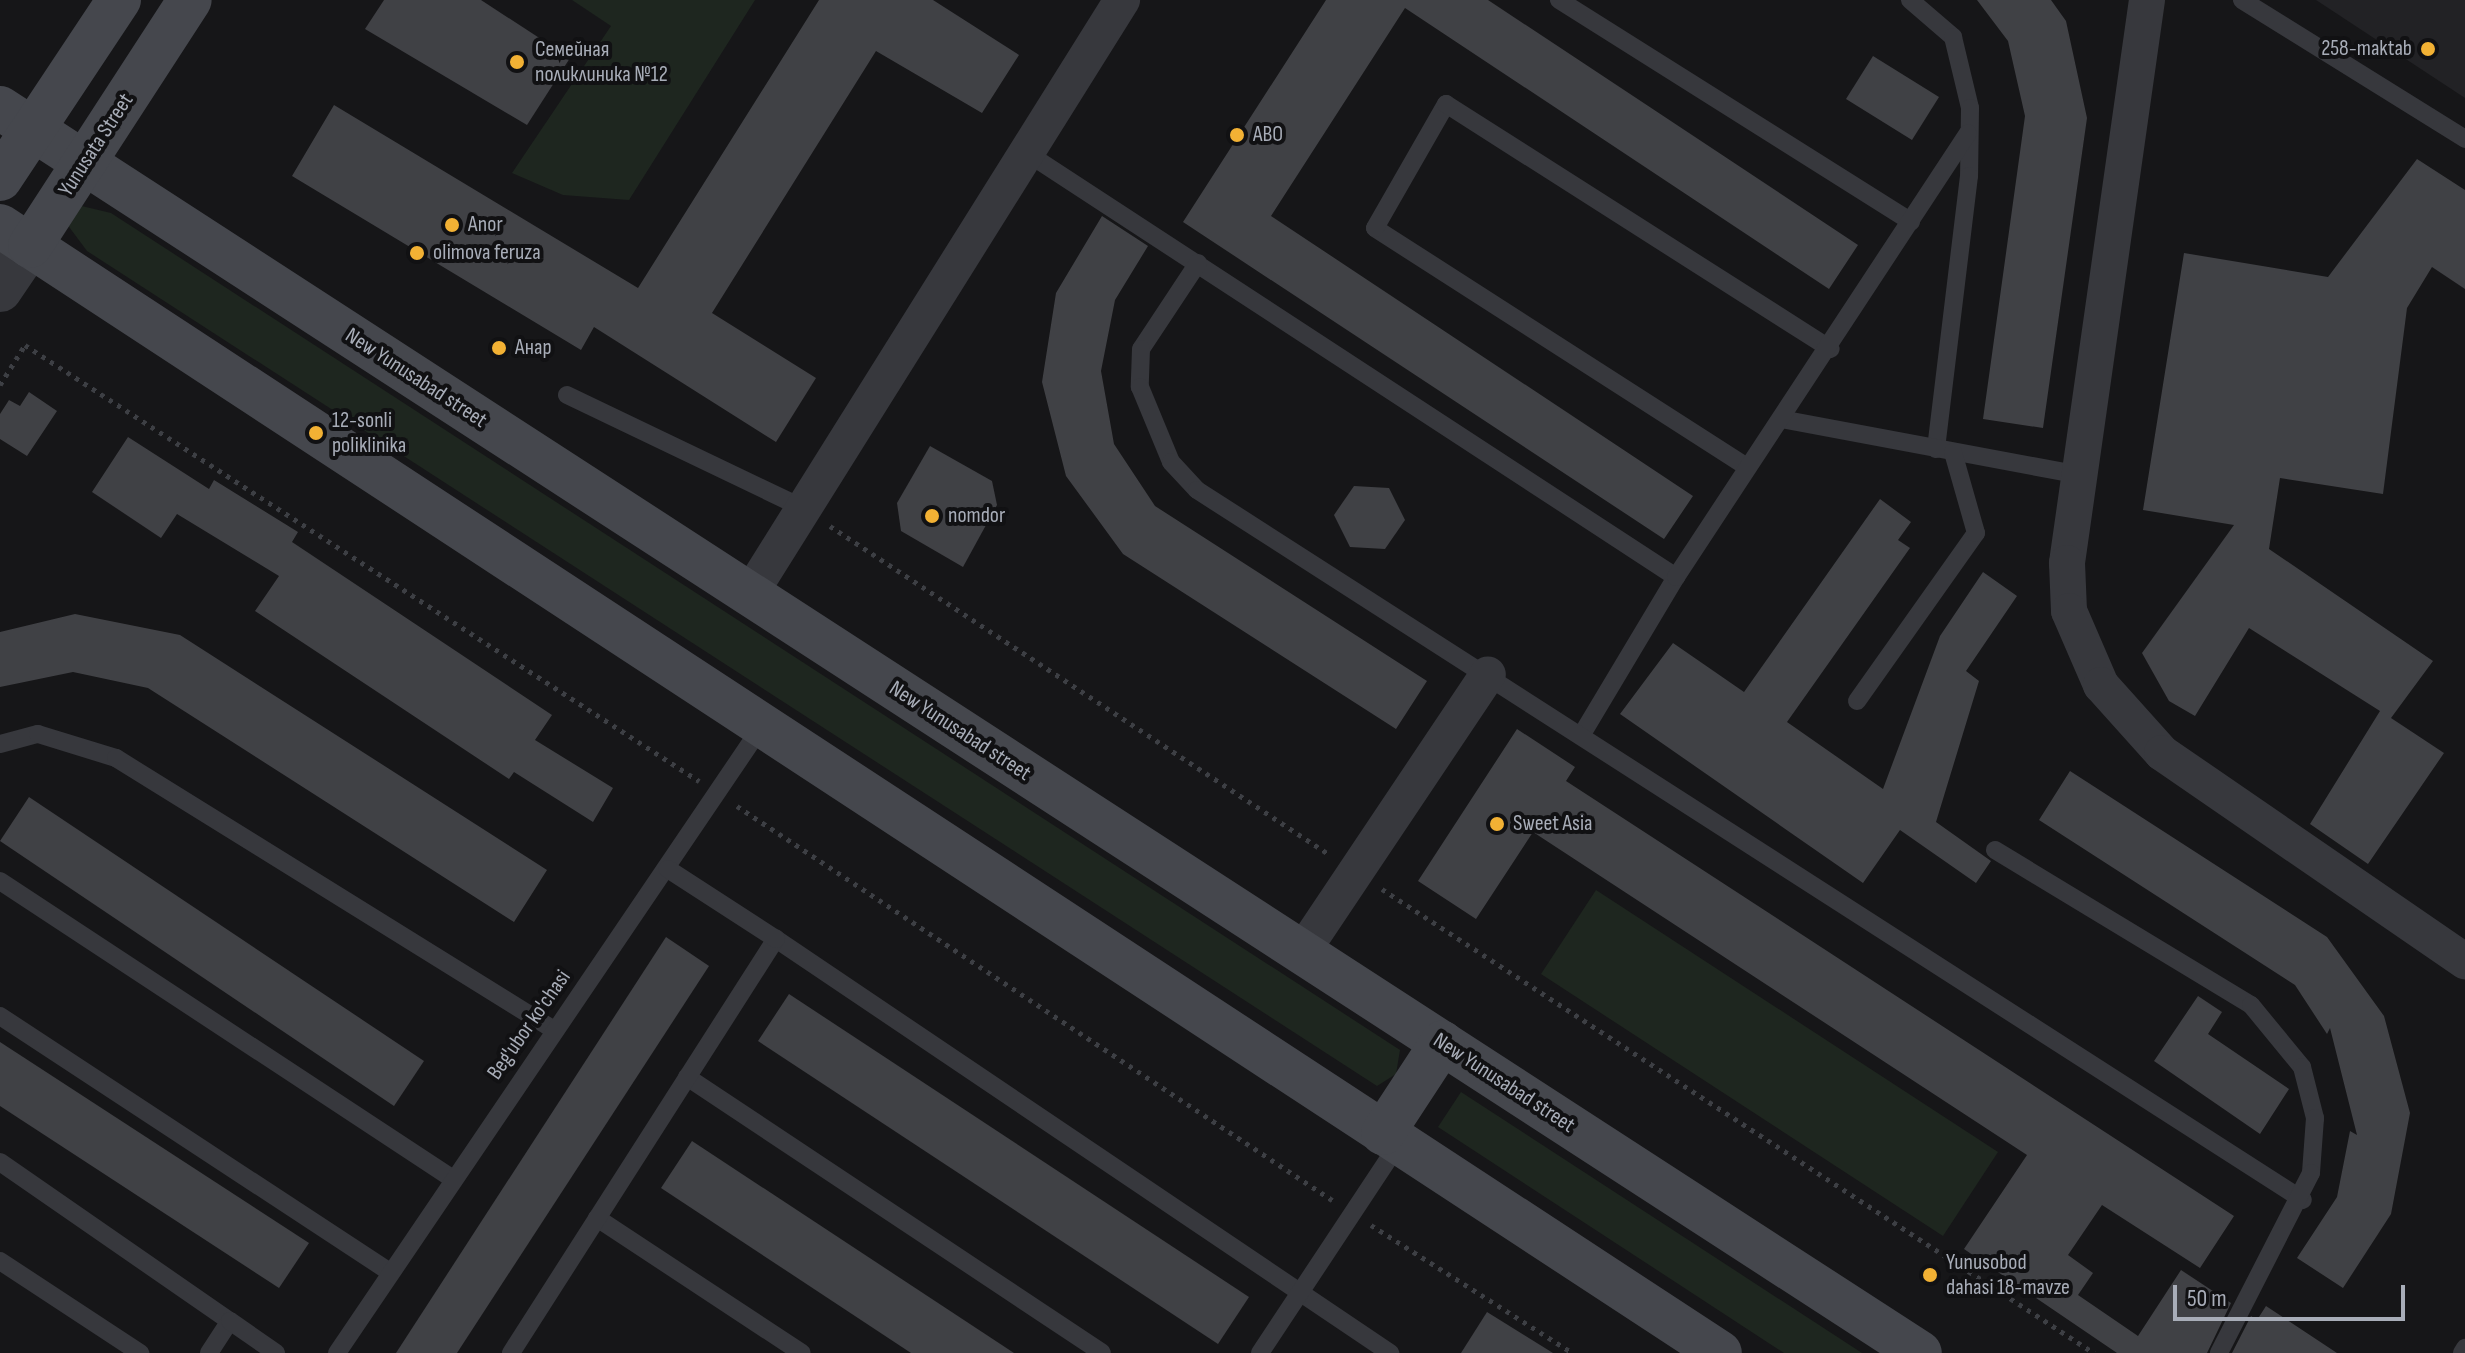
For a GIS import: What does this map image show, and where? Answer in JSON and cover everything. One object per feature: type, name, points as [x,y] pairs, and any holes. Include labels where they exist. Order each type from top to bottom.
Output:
[{"type":"main road","points":[[0,179],[17,119],[119,0]]},
{"type":"main road","name":"Yunusata Street","points":[[15,236],[84,163],[190,0]]},
{"type":"main road","name":"New Yunusabad street","points":[[17,119],[1920,1353]]},
{"type":"main road","points":[[15,236],[1720,1353]]},
{"type":"main road","points":[[1391,1138],[1442,1043]]},
{"type":"street","points":[[750,594],[1024,151],[1122,0]]},
{"type":"street","points":[[2147,0],[2067,563],[2069,611],[2083,651],[2123,716],[2173,760],[2465,961]]},
{"type":"street","name":"Yunusata Street","points":[[0,290],[15,236]]},
{"type":"street","points":[[1302,952],[1488,674]]},
{"type":"lane","points":[[1559,0],[1911,222]]},
{"type":"lane","points":[[1857,701],[1976,533],[1944,450],[1968,133],[1967,72],[1953,37],[1910,0]]},
{"type":"lane","points":[[2242,0],[2465,139]]},
{"type":"lane","points":[[1747,467],[1375,228],[1446,104],[1830,349]]},
{"type":"lane","points":[[1582,734],[1676,577],[1747,467],[1830,349],[1968,133]]},
{"type":"lane","points":[[1024,151],[1676,577]]},
{"type":"lane","points":[[1198,263],[1141,349],[1140,387],[1171,462],[1197,490],[1582,734],[2303,1200]]},
{"type":"lane","points":[[567,395],[803,508]]},
{"type":"lane","points":[[1781,419],[2080,475]]},
{"type":"lane","name":"Beg'ubor ko'chasi","points":[[337,1353],[554,1030],[668,869],[762,726]]},
{"type":"lane","points":[[0,744],[38,734],[116,758],[554,1030]]},
{"type":"lane","points":[[1995,850],[2271,1022],[2302,1067],[2315,1118],[2303,1200],[2219,1353]]},
{"type":"lane","points":[[668,869],[1390,1353]]},
{"type":"lane","points":[[0,881],[453,1179]]},
{"type":"lane","points":[[511,1353],[776,939]]},
{"type":"lane","points":[[0,1016],[390,1272]]},
{"type":"lane","points":[[687,1077],[1102,1353]]},
{"type":"lane","points":[[1260,1353],[1351,1212],[1391,1138]]},
{"type":"lane","points":[[0,1162],[276,1353]]},
{"type":"lane","points":[[597,1218],[802,1353]]},
{"type":"lane","points":[[0,1261],[140,1353]]},
{"type":"lane","points":[[209,1353],[230,1321]]},
{"type":"path","points":[[0,385],[25,345],[718,794],[1351,1212],[1573,1353]]},
{"type":"path","points":[[803,508],[2094,1353]]},
{"type":"shaded area","points":[[572,0],[755,0],[629,200],[563,195],[512,173],[611,26]]},
{"type":"shaded area","name":"258-maktab","points":[[2316,0],[2465,0],[2465,98]]},
{"type":"shaded area","points":[[69,203],[111,213],[1400,1050],[1396,1074],[1377,1086],[87,251],[61,216]]},
{"type":"shaded area","points":[[1596,890],[1998,1152],[1943,1236],[1541,974]]},
{"type":"shaded area","points":[[1461,1092],[1862,1353],[1784,1353],[1438,1127]]},
{"type":"building","name":"Семейная поликлиника №12","points":[[384,0],[481,0],[570,58],[527,125],[365,29]]},
{"type":"building","points":[[819,0],[933,0],[1019,55],[982,113],[876,51],[712,313],[816,378],[776,442],[594,327],[581,350],[292,176],[334,105],[638,288]]},
{"type":"building","points":[[1326,0],[1488,0],[1858,245],[1829,289],[1405,8],[1271,216],[1693,496],[1664,539],[1183,222]]},
{"type":"building","points":[[1977,0],[2051,0],[2066,21],[2087,118],[2043,428],[1983,419],[2025,116],[2008,41]]},
{"type":"building","points":[[1873,56],[1939,97],[1912,140],[1846,99]]},
{"type":"building","points":[[2417,159],[2465,190],[2465,289],[2432,267],[2407,308],[2383,494],[2280,478],[2269,549],[2433,661],[2391,718],[2444,753],[2368,864],[2310,824],[2380,711],[2249,628],[2195,716],[2169,701],[2142,653],[2234,525],[2143,510],[2184,253],[2328,277]]},
{"type":"building","points":[[1102,216],[1148,246],[1115,300],[1101,371],[1114,444],[1155,506],[1427,681],[1396,729],[1123,554],[1066,476],[1042,382],[1056,293]]},
{"type":"building","points":[[29,392],[57,411],[27,456],[0,439],[0,414],[9,400],[20,406]]},
{"type":"building","points":[[128,437],[209,489],[214,480],[298,532],[292,542],[552,715],[535,740],[613,788],[593,822],[514,772],[509,779],[255,611],[279,576],[177,514],[161,538],[92,492]]},
{"type":"building","points":[[930,446],[992,481],[997,505],[963,567],[901,531],[897,503]]},
{"type":"building","points":[[1354,486],[1389,488],[1405,520],[1385,549],[1350,547],[1334,515]]},
{"type":"building","points":[[1880,499],[1911,522],[1898,540],[1910,548],[1787,722],[1883,789],[1940,636],[1983,572],[2017,596],[1966,671],[1979,681],[1936,822],[1991,861],[1976,883],[1900,830],[1863,883],[1620,714],[1673,643],[1744,692]]},
{"type":"building","points":[[75,614],[180,635],[547,870],[514,922],[148,688],[73,672],[0,687],[0,632]]},
{"type":"building","points":[[1517,729],[1575,767],[1566,781],[2234,1216],[2200,1268],[2102,1205],[2068,1255],[2093,1273],[2078,1295],[2138,1336],[2181,1270],[2231,1303],[2207,1353],[2117,1353],[1964,1249],[2027,1155],[1533,832],[1476,919],[1418,881]]},
{"type":"building","points":[[2070,771],[2327,937],[2384,1016],[2410,1113],[2391,1214],[2343,1288],[2297,1258],[2337,1197],[2350,1131],[2357,1135],[2330,1028],[2327,1034],[2295,985],[2039,820]]},
{"type":"building","points":[[29,797],[424,1061],[394,1106],[0,841]]},
{"type":"building","points":[[666,937],[709,966],[457,1353],[396,1353]]},
{"type":"building","points":[[789,994],[1249,1297],[1218,1344],[758,1041]]},
{"type":"building","points":[[2198,996],[2222,1012],[2208,1034],[2289,1089],[2260,1134],[2154,1061]]},
{"type":"building","points":[[0,1042],[309,1243],[279,1288],[0,1106]]},
{"type":"building","points":[[692,1141],[1014,1353],[911,1353],[661,1188]]},
{"type":"building","points":[[2266,1306],[2337,1353],[2232,1353],[2251,1316],[2257,1320]]},
{"type":"building","points":[[1487,1312],[1553,1353],[1461,1353]]},
{"type":"place","name":"258-maktab","points":[[2428,49]]},
{"type":"place","name":"Семейная поликлиника №12","points":[[517,62]]},
{"type":"place","name":"ABO","points":[[1237,135]]},
{"type":"place","name":"Anor","points":[[452,225]]},
{"type":"place","name":"olimova feruza","points":[[417,253]]},
{"type":"place","name":"Анар","points":[[499,348]]},
{"type":"place","name":"12-sonli poliklinika","points":[[316,433]]},
{"type":"place","name":"nomdor","points":[[932,516]]},
{"type":"place","name":"Sweet Asia","points":[[1497,824]]},
{"type":"place","name":"Yunusobod dahasi 18-mavze","points":[[1930,1275]]}]
